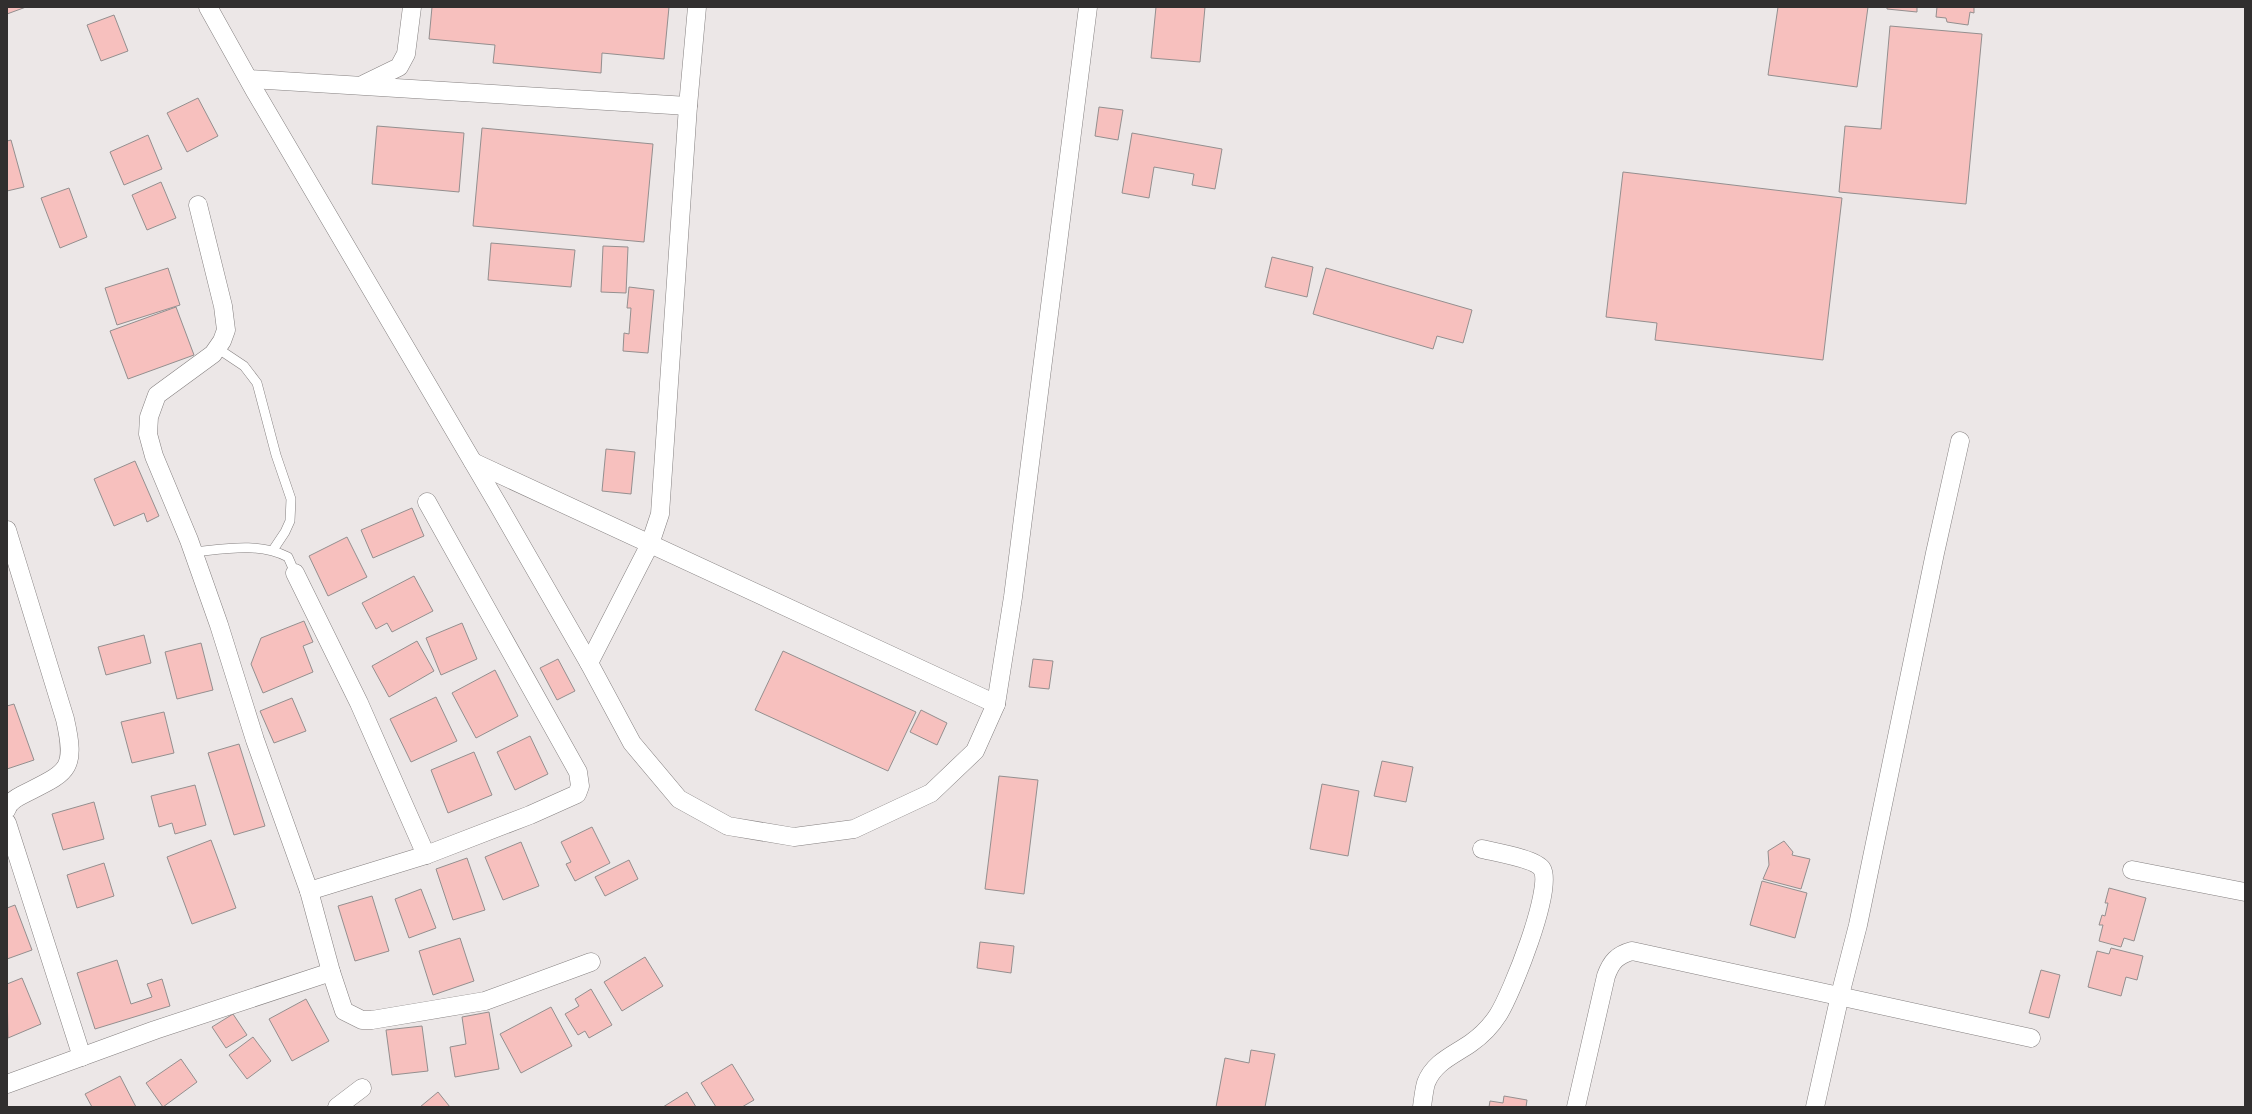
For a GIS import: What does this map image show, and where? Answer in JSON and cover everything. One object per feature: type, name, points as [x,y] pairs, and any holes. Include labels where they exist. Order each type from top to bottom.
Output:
[{"type":"street","points":[[208,7],[589,663],[632,743],[679,799],[728,826],[794,837],[854,829],[931,793],[975,751],[996,704],[1013,597],[1088,7]]},
{"type":"street","points":[[360,86],[390,73],[399,67],[406,54],[412,7]]},
{"type":"street","points":[[589,663],[650,544],[660,514],[688,106],[697,7]]},
{"type":"street","points":[[249,79],[688,106]]},
{"type":"street","points":[[198,205],[223,306],[226,330],[222,341],[213,354],[157,395],[148,417],[148,434],[154,456],[193,552],[219,625],[255,740],[309,891],[331,972],[344,1011],[362,1020],[372,1020],[485,1001],[591,962]]},
{"type":"street","points":[[1815,1107],[1840,995],[1858,926],[1935,553],[1960,441]]},
{"type":"street","points":[[473,462],[996,704]]},
{"type":"street","points":[[309,891],[426,855],[578,794],[580,786],[578,772],[427,502]]},
{"type":"street","points":[[7,530],[65,719],[71,745],[69,763],[63,772],[16,798],[8,804],[7,809]]},
{"type":"street","points":[[295,573],[359,703],[426,855]]},
{"type":"street","points":[[7,823],[82,1057]]},
{"type":"street","points":[[1422,1107],[1426,1083],[1435,1068],[1446,1059],[1470,1044],[1484,1032],[1498,1015],[1524,958],[1535,922],[1545,879],[1542,868],[1535,862],[1482,849]]},
{"type":"street","points":[[2132,870],[2245,892]]},
{"type":"street","points":[[1576,1107],[1606,976],[1611,963],[1620,954],[1632,951],[1840,995],[2031,1038]]},
{"type":"street","points":[[7,1084],[155,1030],[331,972]]},
{"type":"street","points":[[337,1107],[362,1088]]},
{"type":"lane","points":[[218,348],[244,366],[257,383],[276,455],[290,499],[290,521],[285,532],[272,550]]},
{"type":"lane","points":[[193,552],[238,547],[272,550],[288,557],[295,573]]},
{"type":"building","points":[[7,7],[26,7],[7,14]]},
{"type":"building","points":[[432,7],[669,7],[664,59],[602,53],[601,73],[493,63],[495,45],[429,39]]},
{"type":"building","points":[[1156,7],[1205,7],[1200,62],[1151,58]]},
{"type":"building","points":[[1778,7],[1868,7],[1857,87],[1768,75]]},
{"type":"building","points":[[1887,7],[1917,7],[1917,12],[1887,9]]},
{"type":"building","points":[[1937,7],[1974,7],[1974,13],[1970,12],[1968,25],[1947,22],[1946,18],[1936,17]]},
{"type":"building","points":[[114,15],[128,51],[101,61],[87,25]]},
{"type":"building","points":[[1890,26],[1982,34],[1966,204],[1839,192],[1845,126],[1881,129]]},
{"type":"building","points":[[198,98],[218,136],[187,152],[167,113]]},
{"type":"building","points":[[1099,107],[1123,110],[1118,140],[1095,136]]},
{"type":"building","points":[[377,126],[464,133],[459,192],[372,184]]},
{"type":"building","points":[[482,128],[653,144],[644,242],[473,226]]},
{"type":"building","points":[[1132,133],[1222,149],[1215,189],[1192,185],[1194,174],[1154,167],[1149,198],[1122,193]]},
{"type":"building","points":[[148,135],[162,169],[124,185],[110,152]]},
{"type":"building","points":[[11,140],[24,187],[7,191],[7,141]]},
{"type":"building","points":[[1623,172],[1842,198],[1823,360],[1655,340],[1657,323],[1606,317]]},
{"type":"building","points":[[161,182],[176,218],[147,230],[132,195]]},
{"type":"building","points":[[69,188],[87,237],[60,248],[41,198]]},
{"type":"building","points":[[491,243],[575,250],[571,287],[488,280]]},
{"type":"building","points":[[603,246],[628,247],[626,293],[601,292]]},
{"type":"building","points":[[1272,257],[1313,267],[1307,297],[1265,287]]},
{"type":"building","points":[[168,268],[180,305],[117,325],[105,288]]},
{"type":"building","points":[[1326,268],[1472,310],[1463,343],[1437,336],[1433,349],[1313,314]]},
{"type":"building","points":[[629,287],[654,290],[648,353],[623,351],[624,333],[629,334],[631,308],[627,308]]},
{"type":"building","points":[[176,307],[194,355],[128,379],[110,331]]},
{"type":"building","points":[[606,449],[635,452],[631,494],[602,491]]},
{"type":"building","points":[[135,461],[159,516],[147,522],[144,513],[114,526],[94,479]]},
{"type":"building","points":[[412,508],[424,536],[373,558],[361,530]]},
{"type":"building","points":[[347,537],[367,577],[328,596],[309,556]]},
{"type":"building","points":[[414,576],[433,611],[392,632],[387,623],[376,629],[362,603]]},
{"type":"building","points":[[304,621],[313,642],[303,646],[313,672],[263,693],[251,664],[261,638]]},
{"type":"building","points":[[462,623],[477,659],[441,675],[426,638]]},
{"type":"building","points":[[144,635],[151,663],[106,675],[98,647]]},
{"type":"building","points":[[417,641],[434,671],[389,697],[372,666]]},
{"type":"building","points":[[201,643],[213,690],[177,699],[165,652]]},
{"type":"building","points":[[783,651],[916,712],[888,771],[755,710]]},
{"type":"building","points":[[558,659],[575,691],[557,700],[540,668]]},
{"type":"building","points":[[1033,659],[1053,661],[1049,689],[1029,687]]},
{"type":"building","points":[[495,670],[518,716],[476,738],[452,693]]},
{"type":"building","points":[[436,697],[457,741],[411,762],[390,719]]},
{"type":"building","points":[[292,698],[306,731],[274,743],[260,711]]},
{"type":"building","points":[[14,704],[34,760],[7,769],[7,706]]},
{"type":"building","points":[[921,710],[947,723],[937,745],[910,732]]},
{"type":"building","points":[[164,712],[174,753],[132,763],[121,722]]},
{"type":"building","points":[[530,736],[548,774],[515,790],[497,752]]},
{"type":"building","points":[[239,744],[265,826],[234,835],[208,753]]},
{"type":"building","points":[[474,752],[492,795],[448,813],[431,770]]},
{"type":"building","points":[[1382,761],[1413,767],[1406,802],[1374,796]]},
{"type":"building","points":[[999,776],[1038,780],[1024,894],[985,889]]},
{"type":"building","points":[[1322,784],[1359,791],[1348,856],[1310,849]]},
{"type":"building","points":[[195,785],[206,825],[175,834],[172,823],[159,827],[151,796]]},
{"type":"building","points":[[94,802],[104,839],[63,850],[52,814]]},
{"type":"building","points":[[592,827],[610,863],[575,881],[566,864],[571,862],[561,842]]},
{"type":"building","points":[[211,840],[236,908],[192,924],[167,857]]},
{"type":"building","points":[[1784,841],[1793,852],[1792,855],[1810,859],[1801,889],[1763,879],[1769,865],[1768,851]]},
{"type":"building","points":[[521,842],[539,886],[503,900],[485,857]]},
{"type":"building","points":[[467,858],[485,910],[453,920],[436,869]]},
{"type":"building","points":[[629,860],[638,879],[605,896],[595,877]]},
{"type":"building","points":[[104,863],[114,896],[77,908],[67,875]]},
{"type":"building","points":[[1762,881],[1807,893],[1795,938],[1750,925]]},
{"type":"building","points":[[2109,888],[2146,898],[2134,941],[2124,938],[2121,947],[2099,941],[2103,925],[2099,925],[2102,915],[2105,916],[2108,903],[2105,903]]},
{"type":"building","points":[[421,889],[436,928],[409,938],[395,899]]},
{"type":"building","points":[[372,896],[389,951],[355,961],[338,906]]},
{"type":"building","points":[[15,905],[32,950],[7,959],[7,908]]},
{"type":"building","points":[[460,938],[474,981],[433,995],[419,951]]},
{"type":"building","points":[[980,942],[1014,946],[1011,973],[977,968]]},
{"type":"building","points":[[2111,948],[2143,956],[2137,980],[2126,977],[2121,996],[2088,987],[2097,951],[2109,954]]},
{"type":"building","points":[[645,957],[663,986],[622,1011],[604,982]]},
{"type":"building","points":[[117,960],[131,1004],[152,997],[147,984],[162,979],[170,1006],[95,1029],[77,973]]},
{"type":"building","points":[[2041,970],[2060,975],[2049,1018],[2029,1013]]},
{"type":"building","points":[[22,978],[41,1024],[8,1038],[7,984]]},
{"type":"building","points":[[591,989],[612,1025],[589,1038],[585,1031],[578,1035],[565,1014],[579,1006],[575,999]]},
{"type":"building","points":[[306,999],[329,1041],[292,1061],[269,1019]]},
{"type":"building","points":[[551,1007],[572,1046],[521,1073],[500,1034]]},
{"type":"building","points":[[489,1012],[499,1069],[455,1077],[450,1047],[466,1044],[462,1017]]},
{"type":"building","points":[[233,1014],[247,1035],[226,1048],[212,1027]]},
{"type":"building","points":[[422,1026],[428,1071],[392,1075],[386,1030]]},
{"type":"building","points":[[253,1037],[271,1061],[247,1079],[229,1055]]},
{"type":"building","points":[[1251,1050],[1275,1054],[1265,1107],[1216,1107],[1225,1058],[1249,1063]]},
{"type":"building","points":[[181,1059],[197,1082],[163,1107],[146,1083]]},
{"type":"building","points":[[732,1064],[754,1100],[742,1107],[716,1107],[701,1083]]},
{"type":"building","points":[[120,1076],[136,1107],[92,1107],[85,1094]]},
{"type":"building","points":[[438,1092],[450,1107],[420,1107]]},
{"type":"building","points":[[687,1092],[696,1107],[663,1107]]},
{"type":"building","points":[[1504,1096],[1527,1100],[1526,1107],[1489,1107],[1490,1101],[1503,1103]]}]
